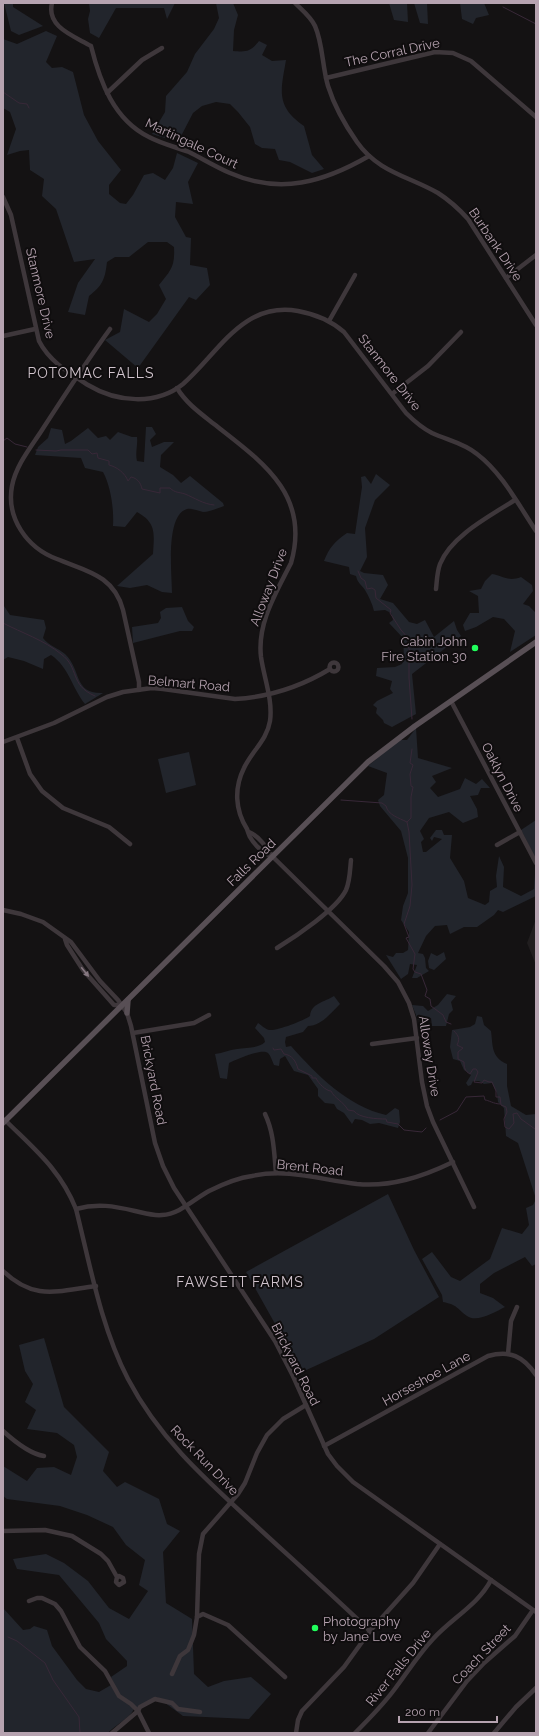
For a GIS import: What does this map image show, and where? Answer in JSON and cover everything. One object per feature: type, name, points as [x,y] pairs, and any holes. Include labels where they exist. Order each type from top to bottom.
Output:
[{"type":"main road","name":"Falls Road","points":[[4,1121],[368,762],[415,726],[536,642]]},
{"type":"main road","points":[[127,1013],[128,999]]},
{"type":"street","name":"Martingale Court","points":[[52,3],[51,13],[56,24],[63,30],[91,46],[107,93],[114,106],[121,117],[142,134],[189,152],[229,173],[252,181],[281,185],[309,182],[339,172],[369,156]]},
{"type":"street","name":"Burbank Drive","points":[[295,3],[310,18],[315,26],[326,78],[333,101],[358,142],[369,156],[391,172],[440,194],[468,219],[536,325]]},
{"type":"street","points":[[107,93],[142,60],[162,48]]},
{"type":"street","name":"The Corral Drive","points":[[326,78],[435,52],[453,53],[471,61],[536,116]]},
{"type":"street","name":"Stanmore Drive","points":[[3,197],[11,215],[35,329],[39,341],[47,354],[56,363],[76,377],[104,393],[128,399],[142,399],[156,396],[177,388],[193,374],[233,331],[248,321],[265,313],[282,310],[294,310],[311,313],[329,321],[344,332],[406,413],[421,426],[432,433],[463,445],[477,454],[500,477],[536,531]]},
{"type":"street","points":[[506,278],[536,255]]},
{"type":"street","points":[[329,321],[355,275]]},
{"type":"street","points":[[3,336],[35,329]]},
{"type":"street","points":[[110,329],[76,377],[18,468],[12,487],[12,507],[18,527],[26,539],[35,548],[56,559],[86,569],[100,576],[114,590],[121,602],[139,682],[139,690]]},
{"type":"street","points":[[392,394],[428,366],[461,332]]},
{"type":"street","name":"Alloway Drive","points":[[177,388],[190,404],[276,477],[291,507],[296,528],[294,554],[266,614],[261,638],[261,657],[270,712],[267,733],[244,768],[237,792],[237,805],[241,819],[250,837],[263,852],[273,857],[384,966],[398,982],[409,1004],[414,1019],[422,1082],[427,1106],[433,1122],[474,1207]]},
{"type":"street","points":[[436,589],[440,565],[451,546],[515,500]]},
{"type":"street","name":"Belmart Road","points":[[3,742],[54,723],[107,697],[123,692],[163,689],[235,699],[268,694],[310,680],[330,669]]},
{"type":"street","name":"Oaklyn Drive","points":[[451,701],[536,863]]},
{"type":"street","points":[[17,738],[30,774],[42,791],[63,808],[109,827],[130,844]]},
{"type":"street","points":[[497,845],[520,832]]},
{"type":"street","points":[[277,948],[328,911],[346,890],[351,860]]},
{"type":"street","name":"Brickyard Road","points":[[3,910],[21,914],[43,922],[65,939],[67,945],[81,967],[96,986],[114,1005],[121,1006],[127,1013],[133,1033],[159,1156],[167,1176],[275,1341],[293,1376],[324,1446],[337,1466],[352,1482],[535,1611]]},
{"type":"street","points":[[133,1033],[194,1023],[209,1015]]},
{"type":"street","points":[[372,1044],[417,1038]]},
{"type":"street","points":[[265,1114],[274,1140],[276,1173]]},
{"type":"street","name":"Rock Run Drive","points":[[4,1121],[54,1169],[69,1192],[76,1209],[96,1286],[115,1350],[143,1405],[160,1429],[179,1452],[231,1503],[370,1631]]},
{"type":"street","name":"Brent Road","points":[[76,1209],[90,1205],[105,1204],[161,1216],[176,1212],[209,1191],[228,1182],[252,1176],[276,1173],[300,1174],[357,1184],[384,1184],[418,1177],[452,1162]]},
{"type":"street","points":[[3,1271],[15,1282],[29,1289],[40,1292],[96,1286]]},
{"type":"street","points":[[508,1354],[511,1321],[517,1307]]},
{"type":"street","name":"Horseshoe Lane","points":[[324,1446],[488,1356],[498,1353],[519,1357],[526,1362],[536,1375]]},
{"type":"street","points":[[172,1674],[180,1656],[188,1650],[194,1635],[197,1618],[199,1554],[202,1537],[207,1528],[231,1503],[245,1482],[257,1453],[267,1435],[283,1419],[306,1405]]},
{"type":"street","points":[[3,1431],[28,1449],[38,1455],[44,1456]]},
{"type":"street","points":[[3,1531],[45,1530],[72,1536],[101,1554],[108,1561],[117,1577]]},
{"type":"street","points":[[296,1733],[298,1720],[302,1711],[344,1667],[370,1631],[413,1583],[440,1544]]},
{"type":"street","name":"River Falls Drive","points":[[355,1733],[383,1704],[416,1658],[433,1638],[479,1598],[492,1580]]},
{"type":"street","points":[[29,1601],[42,1598],[55,1604],[61,1611],[80,1647],[105,1672],[118,1696],[131,1704],[138,1711],[149,1733]]},
{"type":"street","name":"Coach Street","points":[[428,1733],[467,1681],[484,1663],[515,1636],[535,1611]]},
{"type":"street","points":[[197,1618],[203,1614],[228,1625],[285,1677]]},
{"type":"street","points":[[494,1733],[516,1707],[536,1688]]},
{"type":"street","points":[[112,1733],[138,1711],[140,1707],[155,1699],[172,1703],[178,1709],[200,1712]]},
{"type":"shaded area","points":[[4,3],[13,3],[13,7],[43,26],[19,35],[11,31]]},
{"type":"shaded area","points":[[89,3],[175,3],[167,19],[164,8],[116,8],[99,38],[90,33],[88,19],[90,11]]},
{"type":"shaded area","points":[[216,3],[233,3],[238,15],[234,30],[233,51],[251,49],[259,41],[267,45],[262,55],[272,61],[286,60],[282,89],[284,104],[295,119],[304,126],[312,155],[324,169],[312,173],[290,162],[279,160],[275,149],[262,148],[255,144],[250,127],[230,104],[216,102],[202,106],[193,113],[178,142],[152,134],[165,112],[166,96],[187,72],[195,54],[214,29],[219,18]]},
{"type":"shaded area","points":[[389,3],[407,3],[408,22],[394,20]]},
{"type":"shaded area","points":[[414,3],[427,3],[428,24],[420,23]]},
{"type":"shaded area","points":[[460,3],[484,3],[489,15],[476,18],[473,24],[462,19]]},
{"type":"shaded area","points":[[46,31],[57,36],[46,62],[52,68],[62,67],[73,72],[84,115],[98,141],[121,170],[109,185],[109,194],[120,203],[126,204],[133,195],[144,175],[153,173],[165,180],[173,168],[177,153],[198,163],[188,182],[193,204],[176,202],[175,217],[186,237],[191,238],[190,265],[207,268],[210,285],[196,300],[189,297],[138,368],[105,340],[120,332],[124,309],[149,322],[157,314],[166,299],[159,285],[167,276],[173,264],[174,247],[167,242],[148,242],[129,257],[115,257],[107,262],[105,273],[100,285],[89,296],[85,315],[68,312],[78,283],[95,259],[74,262],[56,209],[42,196],[44,179],[30,170],[29,150],[7,155],[16,129],[10,112],[3,108],[3,39],[17,44]]},
{"type":"shaded area","points":[[146,427],[152,427],[156,434],[150,440],[152,447],[164,442],[174,442],[161,455],[160,467],[173,475],[181,483],[190,476],[223,503],[224,506],[205,512],[187,509],[180,514],[175,522],[171,546],[172,593],[162,592],[147,585],[130,588],[117,586],[153,554],[154,535],[148,520],[137,512],[125,527],[113,526],[111,498],[108,484],[103,472],[85,468],[81,458],[35,455],[38,447],[48,438],[51,428],[62,430],[65,444],[88,428],[98,438],[106,436],[110,440],[118,432],[132,437],[137,437],[137,461],[144,462]]},
{"type":"shaded area","points":[[376,474],[390,485],[375,500],[365,528],[367,557],[360,571],[364,573],[383,575],[388,585],[380,599],[393,603],[409,622],[417,624],[425,620],[434,637],[454,621],[461,636],[412,674],[416,714],[392,727],[384,723],[376,713],[377,708],[373,705],[377,701],[393,693],[390,689],[392,681],[376,676],[377,668],[395,667],[402,664],[404,658],[404,639],[389,623],[393,620],[391,613],[385,610],[374,611],[368,595],[356,576],[350,574],[349,567],[324,561],[330,549],[339,539],[347,533],[355,534],[362,487],[361,477],[365,476],[371,484]]},
{"type":"shaded area","points":[[492,574],[509,579],[521,577],[532,585],[533,591],[523,604],[529,606],[536,613],[536,635],[510,652],[515,631],[504,619],[493,617],[476,627],[465,631],[463,625],[470,613],[479,613],[478,596],[469,591],[481,589],[485,581]]},
{"type":"shaded area","points":[[3,594],[4,606],[10,615],[44,620],[46,628],[43,638],[65,654],[74,667],[82,685],[87,690],[103,693],[85,704],[62,665],[51,655],[44,659],[43,669],[24,661],[8,657],[3,660]]},
{"type":"shaded area","points":[[182,607],[188,621],[194,627],[192,631],[180,631],[133,643],[132,627],[158,623],[161,618],[160,612],[166,608]]},
{"type":"shaded area","points":[[416,728],[418,758],[452,768],[432,776],[436,782],[430,788],[438,797],[460,789],[465,778],[476,784],[482,779],[490,788],[481,788],[478,795],[470,796],[477,809],[478,817],[463,823],[449,812],[429,818],[420,831],[424,839],[421,842],[423,852],[426,852],[442,839],[434,837],[432,841],[430,838],[436,830],[442,830],[444,835],[452,835],[450,858],[464,881],[468,898],[485,905],[489,902],[490,891],[497,887],[496,876],[499,856],[504,867],[503,887],[521,896],[534,889],[535,874],[536,896],[503,912],[498,910],[494,915],[477,927],[464,927],[450,934],[447,925],[435,926],[426,936],[418,953],[423,954],[426,968],[429,971],[417,978],[412,978],[417,965],[410,964],[408,974],[401,979],[386,955],[393,957],[396,953],[403,953],[408,950],[409,932],[401,920],[403,906],[408,893],[408,858],[401,831],[380,806],[378,800],[384,795],[387,773],[368,766],[399,740],[407,740]]},
{"type":"shaded area","points":[[189,752],[196,785],[166,793],[158,759]]},
{"type":"shaded area","points":[[536,820],[536,859],[521,830]]},
{"type":"shaded area","points":[[536,919],[536,965],[527,943]]},
{"type":"shaded area","points":[[444,952],[446,959],[434,970],[429,968],[428,961],[431,953],[437,956]]},
{"type":"shaded area","points":[[447,994],[456,996],[451,1002],[453,1010],[449,1014],[446,1026],[432,1026],[431,1018],[418,1020],[412,1005],[423,1006],[428,1011],[438,1005]]},
{"type":"shaded area","points":[[334,996],[340,1004],[317,1024],[308,1026],[303,1032],[286,1037],[286,1047],[291,1046],[322,1078],[346,1097],[358,1104],[372,1111],[386,1115],[395,1108],[399,1110],[400,1122],[398,1128],[379,1123],[370,1124],[362,1120],[355,1119],[352,1124],[344,1113],[337,1109],[334,1104],[325,1103],[318,1096],[318,1089],[308,1075],[294,1071],[285,1056],[280,1059],[279,1066],[274,1065],[268,1053],[260,1052],[248,1055],[229,1063],[227,1079],[220,1078],[215,1054],[234,1049],[255,1047],[265,1042],[264,1038],[255,1028],[258,1023],[269,1030],[290,1025],[310,1016],[313,1008],[319,1003]]},
{"type":"shaded area","points":[[477,1016],[482,1017],[484,1025],[491,1031],[495,1054],[507,1064],[507,1086],[511,1106],[526,1115],[536,1114],[536,1199],[518,1143],[506,1136],[504,1108],[498,1102],[497,1093],[492,1083],[484,1084],[479,1081],[473,1081],[471,1085],[468,1086],[466,1083],[471,1075],[464,1070],[460,1061],[453,1059],[450,1047],[452,1030],[470,1027],[475,1024]]},
{"type":"shaded area","points":[[388,1194],[414,1250],[439,1297],[374,1339],[302,1372],[246,1272]]},
{"type":"shaded area","points":[[536,1199],[536,1264],[532,1266],[525,1257],[494,1273],[480,1284],[480,1293],[493,1298],[505,1307],[481,1318],[471,1318],[454,1306],[443,1302],[442,1295],[422,1259],[432,1252],[451,1277],[460,1281],[490,1259],[502,1228],[522,1234],[529,1225],[526,1208],[533,1205]]},
{"type":"shaded area","points":[[44,1338],[64,1407],[109,1452],[103,1471],[117,1487],[125,1482],[159,1499],[167,1524],[180,1531],[163,1552],[166,1603],[192,1619],[194,1674],[208,1687],[224,1681],[251,1677],[271,1694],[249,1719],[183,1716],[157,1697],[137,1708],[119,1695],[111,1677],[127,1666],[127,1661],[106,1639],[99,1623],[59,1575],[17,1569],[13,1559],[46,1554],[64,1563],[88,1581],[109,1608],[129,1619],[148,1591],[139,1585],[145,1560],[126,1545],[113,1527],[87,1515],[60,1506],[7,1499],[3,1496],[3,1466],[27,1481],[37,1468],[54,1467],[71,1475],[77,1457],[74,1445],[57,1433],[27,1429],[36,1410],[25,1402],[33,1384],[25,1371],[19,1345]]},
{"type":"shaded area","points":[[3,1608],[23,1630],[30,1629],[34,1626],[47,1630],[52,1646],[77,1680],[86,1689],[99,1692],[111,1685],[117,1696],[134,1708],[133,1711],[108,1733],[3,1733]]},
{"type":"waterway","points":[[503,7],[536,24]]},
{"type":"waterway","points":[[3,92],[19,103],[27,104],[29,108]]},
{"type":"waterway","points":[[3,441],[7,438],[15,444],[27,447]]},
{"type":"waterway","points":[[36,450],[88,450],[92,454],[97,453],[98,458],[109,461],[109,465],[115,467],[125,475],[128,481],[131,477],[137,480],[142,489],[160,493],[160,488],[170,488],[175,492],[185,494],[214,505]]},
{"type":"waterway","points":[[358,571],[361,578],[365,581],[367,589],[372,588],[375,590],[376,598],[391,610],[390,613],[409,639],[407,643],[411,654],[409,659],[409,678],[412,719]]},
{"type":"waterway","points":[[3,623],[40,641],[61,654],[71,665],[81,687],[95,696]]},
{"type":"waterway","points":[[407,822],[411,818],[411,797],[413,787],[411,786],[410,774],[413,765],[410,763],[412,749]]},
{"type":"waterway","points":[[341,800],[382,803],[391,814],[407,822],[409,832],[412,885],[410,906],[404,924],[409,937],[406,938],[415,954],[413,969],[415,972],[421,974],[427,990],[425,996],[430,999],[431,1006],[443,1015],[446,1022],[451,1024]]},
{"type":"waterway","points":[[454,1031],[458,1038],[457,1045],[463,1048],[458,1052],[458,1059],[464,1062],[465,1069],[470,1074],[473,1069],[476,1069],[478,1072],[474,1082],[482,1083],[484,1080],[492,1082],[496,1091],[496,1097],[500,1097],[501,1105],[506,1107],[507,1112],[504,1119],[505,1127],[509,1129],[514,1123],[513,1114],[517,1113],[521,1119],[535,1129],[536,1128]]},
{"type":"waterway","points":[[273,1048],[274,1050],[281,1049],[284,1054],[291,1057],[295,1061],[298,1069],[312,1076],[312,1078],[316,1078],[320,1084],[327,1090],[331,1091],[348,1110],[354,1111],[364,1117],[386,1119],[387,1122],[398,1124],[404,1130],[422,1132],[426,1128]]},
{"type":"waterway","points":[[440,1120],[457,1111],[466,1097],[484,1096],[485,1100],[500,1104]]},
{"type":"waterway","points":[[8,1637],[17,1641],[45,1663],[53,1680],[79,1717],[80,1733]]},
{"type":"place","name":"Cabin John Fire Station 30","points":[[475,648]]},
{"type":"place","name":"Photography by Jane Love","points":[[315,1628]]},
{"type":"district","name":"POTOMAC FALLS","points":[[91,373]]},
{"type":"district","name":"FAWSETT FARMS","points":[[240,1282]]}]
